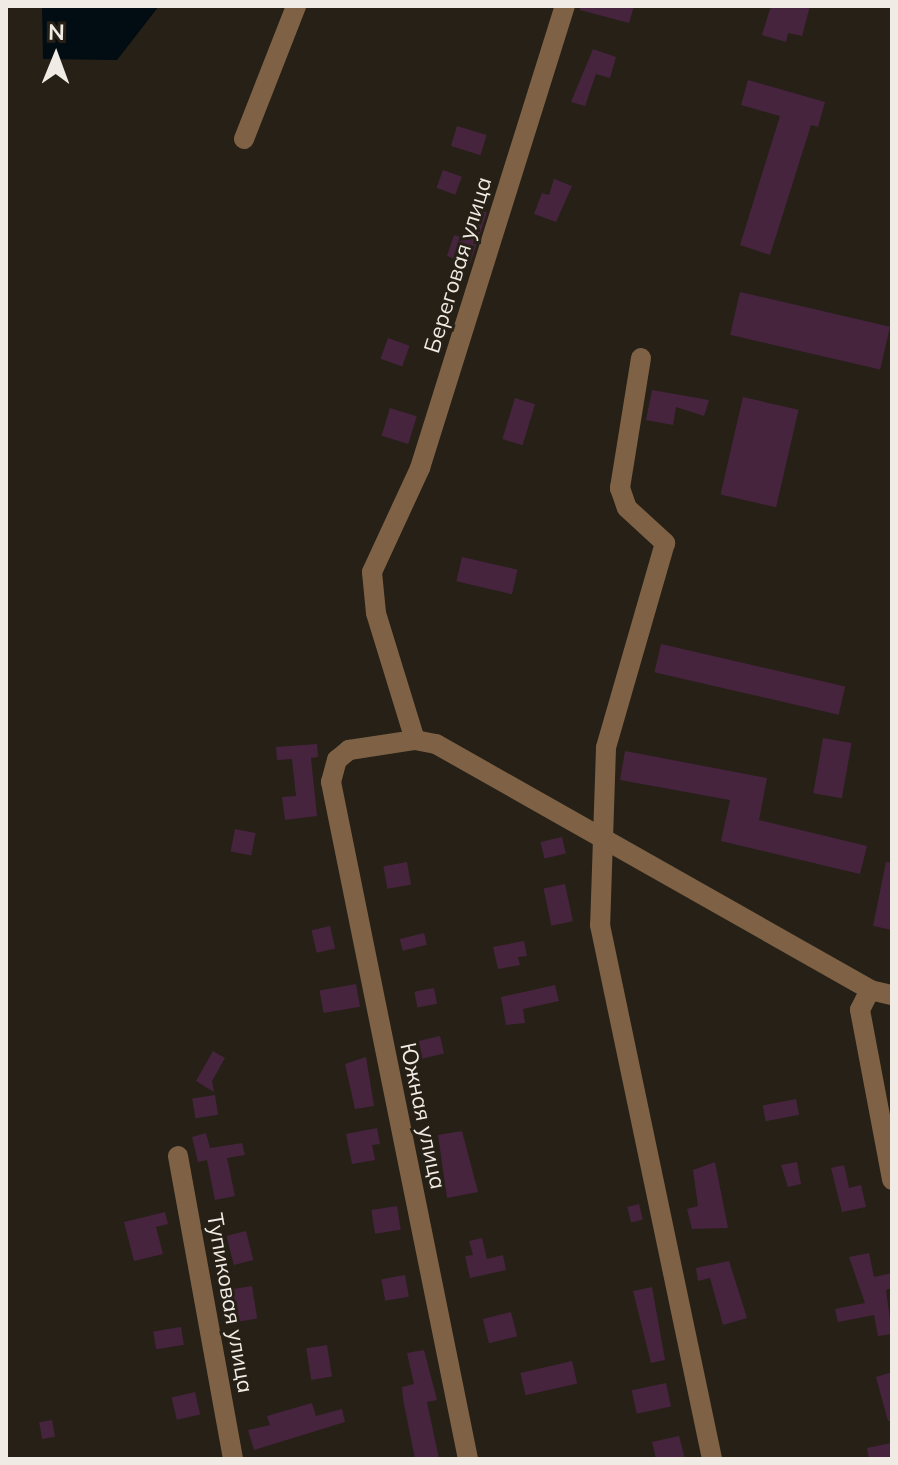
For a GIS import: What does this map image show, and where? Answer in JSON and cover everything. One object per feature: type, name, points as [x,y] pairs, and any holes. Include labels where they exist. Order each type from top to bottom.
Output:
[{"type":"street","points":[[244,139],[296,6]]},
{"type":"street","name":"Береговая улица","points":[[415,740],[376,613],[372,572],[420,468],[565,6]]},
{"type":"street","points":[[641,358],[620,488],[627,508],[665,543],[606,748],[600,832],[600,925],[712,1459]]},
{"type":"street","points":[[415,740],[436,744],[600,832],[870,990],[892,995]]},
{"type":"street","name":"Южная улица","points":[[415,740],[349,750],[337,760],[331,782],[468,1459]]},
{"type":"street","points":[[870,990],[860,1010],[892,1180]]},
{"type":"street","name":"Тупиковая улица","points":[[178,1156],[233,1459]]},
{"type":"shaded area","points":[[42,6],[159,6],[117,60],[43,59]]},
{"type":"building","points":[[580,6],[634,6],[629,23],[580,10]]},
{"type":"building","points":[[771,6],[810,6],[802,36],[788,33],[786,42],[762,35]]},
{"type":"building","points":[[593,49],[616,57],[610,78],[596,74],[585,106],[571,102]]},
{"type":"building","points":[[748,80],[825,102],[818,127],[811,125],[770,255],[740,245],[780,116],[741,105]]},
{"type":"building","points":[[457,126],[487,135],[481,155],[451,146]]},
{"type":"building","points":[[443,170],[462,177],[455,195],[437,188]]},
{"type":"building","points":[[554,179],[572,186],[556,222],[534,214],[542,193],[549,195]]},
{"type":"building","points":[[478,210],[487,212],[470,264],[447,256],[454,235],[468,239]]},
{"type":"building","points":[[740,292],[890,327],[880,370],[730,335]]},
{"type":"building","points":[[388,338],[410,346],[402,367],[380,359]]},
{"type":"building","points":[[652,390],[709,400],[704,416],[676,407],[673,425],[646,420]]},
{"type":"building","points":[[743,397],[799,410],[776,507],[721,494]]},
{"type":"building","points":[[515,398],[535,404],[523,445],[502,439]]},
{"type":"building","points":[[390,408],[417,416],[408,444],[382,436]]},
{"type":"building","points":[[462,557],[518,570],[512,594],[456,581]]},
{"type":"building","points":[[661,644],[845,687],[839,715],[654,672]]},
{"type":"building","points":[[823,738],[852,743],[842,798],[813,793]]},
{"type":"building","points":[[317,744],[318,757],[311,758],[317,816],[285,820],[282,797],[296,796],[292,759],[277,760],[276,747]]},
{"type":"building","points":[[625,751],[767,778],[759,820],[867,846],[860,874],[721,841],[730,800],[620,780]]},
{"type":"building","points":[[235,829],[256,833],[251,856],[231,852]]},
{"type":"building","points":[[562,837],[566,854],[544,859],[541,842]]},
{"type":"building","points":[[407,862],[411,885],[387,889],[383,866]]},
{"type":"building","points":[[886,862],[892,863],[892,930],[873,926]]},
{"type":"building","points":[[565,884],[573,921],[551,926],[543,889]]},
{"type":"building","points":[[330,926],[335,948],[317,953],[311,930]]},
{"type":"building","points":[[424,933],[427,945],[403,951],[400,939]]},
{"type":"building","points":[[524,941],[527,956],[518,957],[520,965],[498,969],[493,947]]},
{"type":"building","points":[[356,984],[360,1007],[324,1013],[320,990]]},
{"type":"building","points":[[555,985],[559,1001],[523,1009],[525,1023],[506,1025],[501,997]]},
{"type":"building","points":[[434,988],[437,1004],[417,1008],[414,992]]},
{"type":"building","points":[[440,1036],[444,1054],[423,1058],[419,1041]]},
{"type":"building","points":[[213,1051],[225,1058],[212,1081],[214,1092],[196,1081]]},
{"type":"building","points":[[366,1057],[374,1106],[355,1109],[345,1064]]},
{"type":"building","points":[[215,1095],[218,1115],[195,1118],[192,1099]]},
{"type":"building","points":[[796,1099],[799,1115],[766,1121],[763,1105]]},
{"type":"building","points":[[377,1128],[380,1144],[372,1145],[375,1160],[352,1164],[346,1134]]},
{"type":"building","points":[[462,1131],[478,1192],[447,1198],[438,1135]]},
{"type":"building","points":[[206,1133],[210,1148],[242,1143],[245,1155],[227,1158],[235,1196],[215,1200],[207,1160],[198,1162],[192,1137]]},
{"type":"building","points":[[715,1162],[728,1228],[692,1229],[687,1209],[698,1206],[693,1170]]},
{"type":"building","points":[[797,1162],[801,1184],[788,1187],[781,1165]]},
{"type":"building","points":[[844,1165],[849,1188],[861,1185],[866,1207],[842,1212],[831,1168]]},
{"type":"building","points":[[639,1204],[643,1220],[631,1222],[627,1207]]},
{"type":"building","points":[[397,1206],[401,1230],[375,1234],[371,1210]]},
{"type":"building","points":[[165,1212],[168,1224],[156,1227],[163,1254],[134,1261],[124,1222]]},
{"type":"building","points":[[246,1231],[253,1260],[234,1265],[227,1236]]},
{"type":"building","points":[[482,1238],[487,1259],[503,1255],[506,1270],[470,1278],[465,1256],[473,1255],[469,1241]]},
{"type":"building","points":[[869,1253],[874,1277],[892,1273],[892,1288],[886,1290],[892,1334],[878,1336],[874,1315],[838,1322],[835,1309],[865,1303],[849,1257]]},
{"type":"building","points":[[729,1261],[747,1318],[723,1325],[710,1278],[698,1281],[696,1268]]},
{"type":"building","points":[[405,1275],[409,1297],[385,1301],[381,1279]]},
{"type":"building","points":[[252,1286],[257,1319],[229,1323],[223,1291]]},
{"type":"building","points":[[652,1287],[665,1360],[651,1363],[633,1291]]},
{"type":"building","points":[[511,1312],[517,1336],[489,1343],[483,1319]]},
{"type":"building","points":[[181,1327],[184,1345],[156,1349],[153,1331]]},
{"type":"building","points":[[327,1345],[332,1377],[311,1380],[306,1348]]},
{"type":"building","points":[[424,1350],[437,1400],[427,1402],[439,1459],[415,1459],[403,1399],[402,1387],[414,1384],[407,1353]]},
{"type":"building","points":[[572,1361],[577,1383],[526,1395],[520,1373]]},
{"type":"building","points":[[892,1372],[892,1421],[888,1421],[876,1377]]},
{"type":"building","points":[[666,1383],[671,1406],[637,1414],[632,1390]]},
{"type":"building","points":[[195,1392],[200,1414],[177,1420],[172,1397]]},
{"type":"building","points":[[312,1403],[316,1416],[342,1409],[345,1422],[254,1450],[248,1430],[270,1425],[267,1416]]},
{"type":"building","points":[[52,1420],[55,1437],[42,1439],[39,1422]]},
{"type":"building","points":[[679,1436],[685,1459],[656,1459],[652,1442]]},
{"type":"building","points":[[891,1443],[892,1457],[869,1459],[867,1448]]}]
